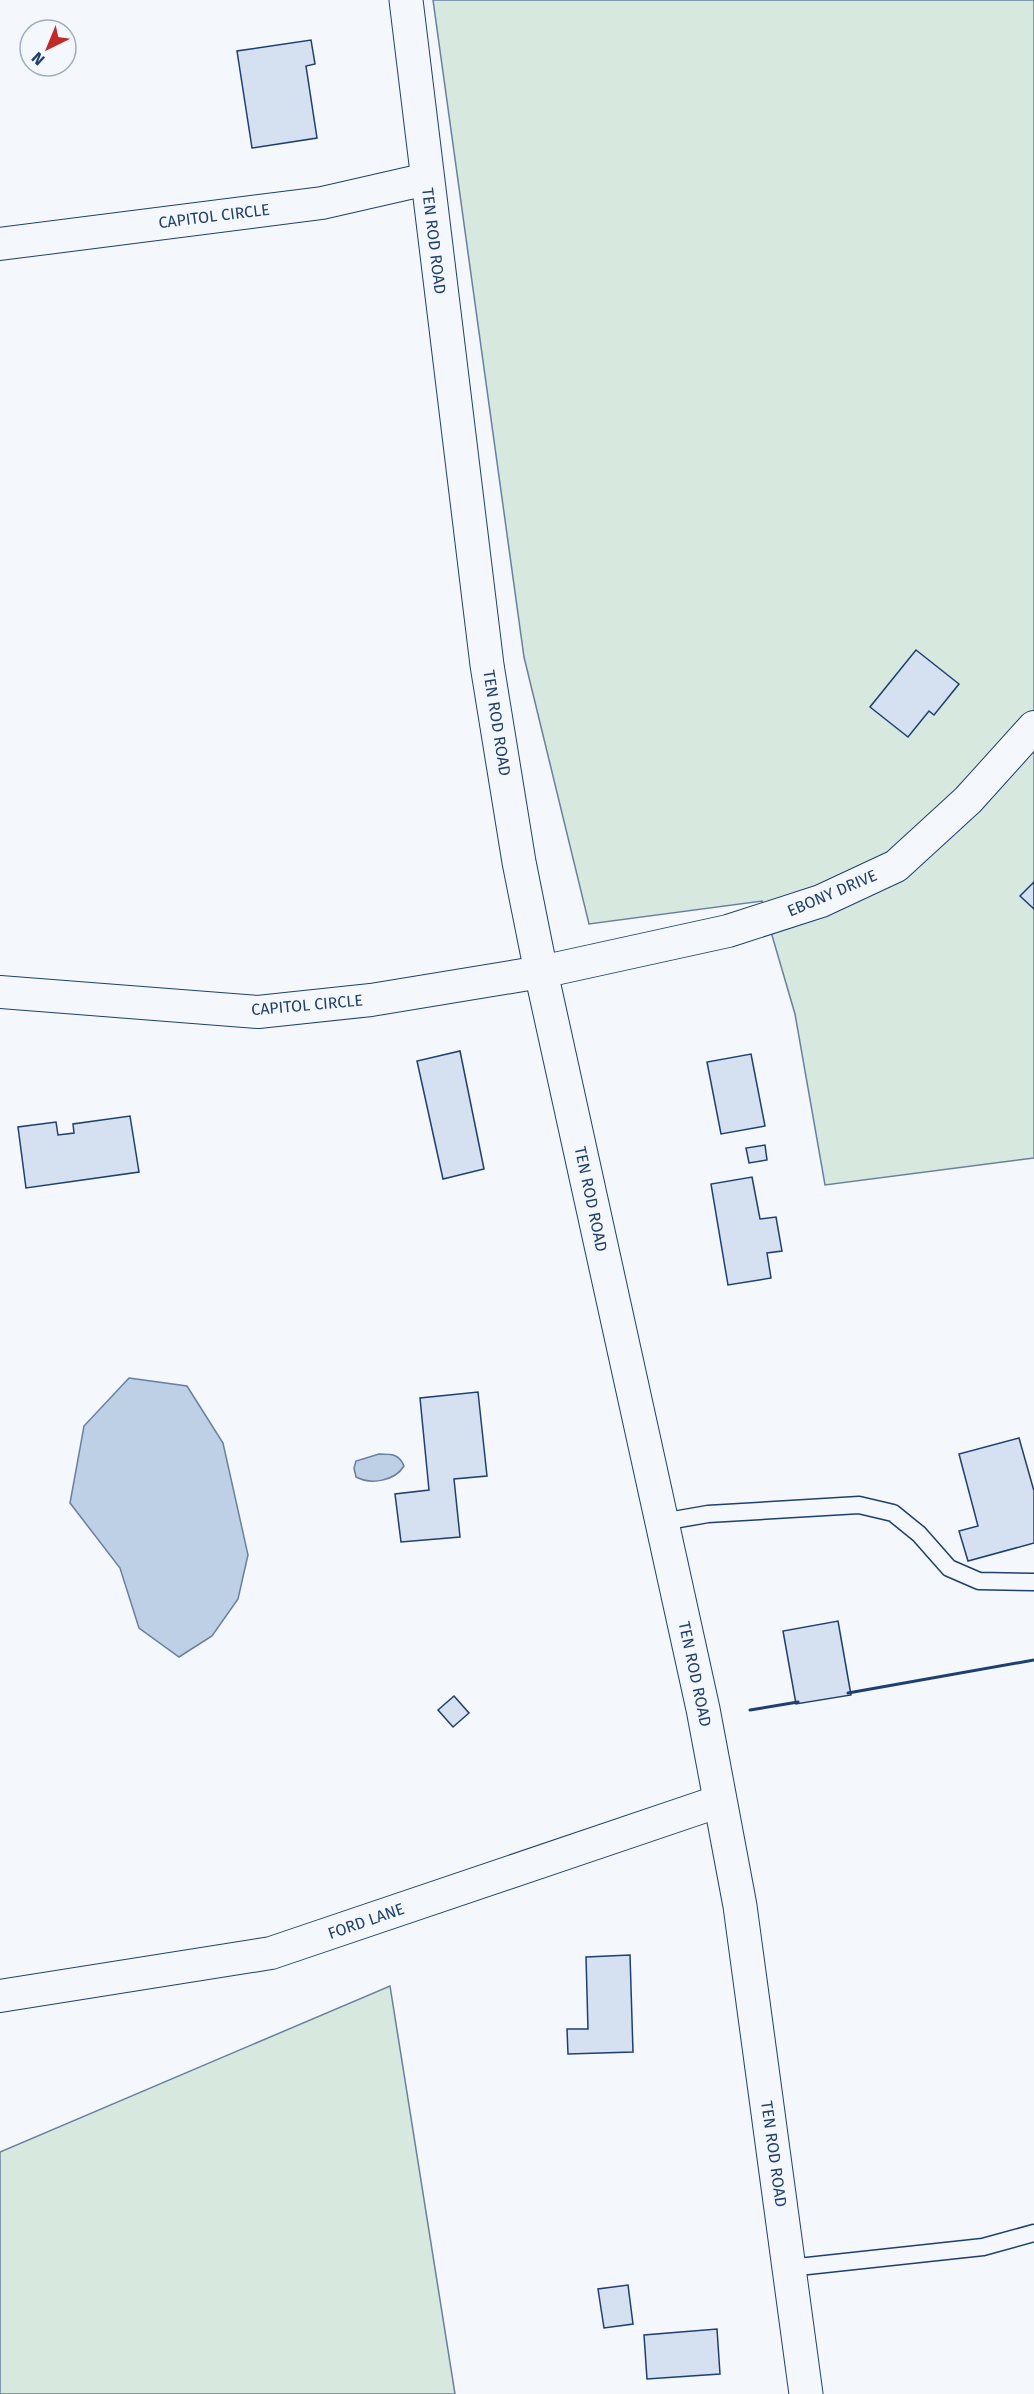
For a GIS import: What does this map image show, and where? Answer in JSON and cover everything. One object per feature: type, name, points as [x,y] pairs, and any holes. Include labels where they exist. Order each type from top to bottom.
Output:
[{"type":"street","name":"TEN ROD ROAD","points":[[406,0],[487,665],[519,862],[541,972],[703,1709],[740,1905],[806,2394]]},
{"type":"street","name":"CAPITOL CIRCLE","points":[[0,244],[322,203],[427,179]]},
{"type":"street","name":"EBONY DRIVE","points":[[541,972],[728,932],[821,901],[896,866],[968,800],[1034,727]]},
{"type":"street","name":"CAPITOL CIRCLE","points":[[0,992],[258,1012],[370,1000],[541,972]]},
{"type":"street","name":"FORD LANE","points":[[0,1996],[271,1953],[720,1801]]},
{"type":"lane","points":[[662,1522],[708,1514],[859,1505],[893,1513],[920,1534],[949,1568],[979,1581],[1034,1582]]},
{"type":"lane","points":[[789,2268],[983,2247],[1034,2233]]},
{"type":"shaded area","points":[[433,0],[1034,0],[1034,1158],[825,1185],[795,1014],[762,901],[589,924],[524,657]]},
{"type":"shaded area","points":[[390,1986],[455,2394],[0,2394],[0,2152]]},
{"type":"water","points":[[129,1378],[187,1386],[223,1443],[248,1555],[238,1599],[212,1636],[179,1657],[139,1628],[120,1568],[70,1503],[84,1426]]},
{"type":"water","points":[[379,1454],[394,1456],[400,1459],[404,1466],[395,1475],[382,1480],[369,1481],[356,1477],[354,1468],[356,1461]]},
{"type":"building","points":[[311,40],[315,64],[306,66],[317,138],[252,148],[237,51]]},
{"type":"building","points":[[916,650],[959,684],[934,715],[929,711],[908,737],[870,707]]},
{"type":"building","points":[[1034,882],[1034,909],[1020,896]]},
{"type":"building","points":[[460,1051],[484,1169],[443,1179],[417,1061]]},
{"type":"building","points":[[751,1054],[765,1126],[721,1134],[707,1062]]},
{"type":"building","points":[[130,1116],[139,1172],[26,1188],[18,1127],[56,1122],[58,1135],[74,1133],[73,1124]]},
{"type":"building","points":[[765,1145],[767,1160],[749,1163],[746,1148]]},
{"type":"building","points":[[752,1177],[760,1219],[776,1217],[782,1251],[767,1253],[771,1278],[728,1285],[711,1184]]},
{"type":"building","points":[[478,1392],[487,1476],[454,1479],[460,1537],[401,1542],[395,1494],[429,1490],[420,1398]]},
{"type":"building","points":[[1019,1438],[1034,1491],[1034,1543],[968,1561],[959,1531],[978,1526],[959,1454]]},
{"type":"building","points":[[838,1621],[851,1695],[796,1704],[783,1631]]},
{"type":"building","points":[[454,1696],[469,1713],[453,1727],[438,1710]]},
{"type":"building","points":[[630,1955],[633,2052],[568,2054],[567,2029],[588,2029],[586,1957]]},
{"type":"building","points":[[628,2285],[633,2324],[604,2328],[598,2289]]},
{"type":"building","points":[[717,2329],[720,2374],[647,2379],[644,2335]]},
{"type":"wall","points":[[848,1693],[1034,1660]]},
{"type":"wall","points":[[750,1710],[798,1702]]}]
